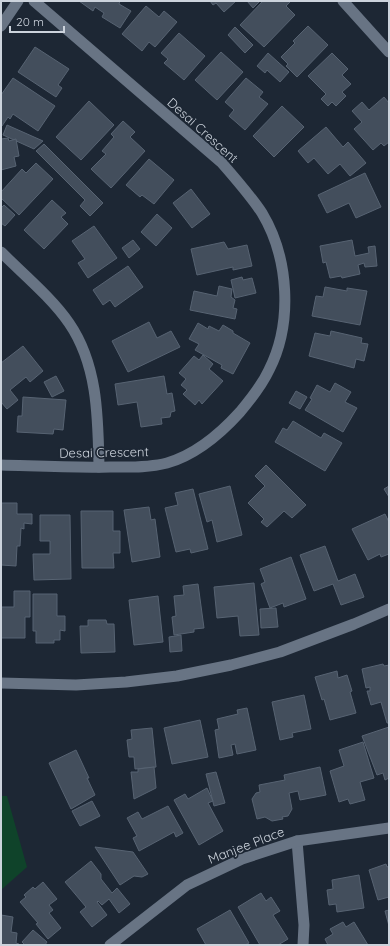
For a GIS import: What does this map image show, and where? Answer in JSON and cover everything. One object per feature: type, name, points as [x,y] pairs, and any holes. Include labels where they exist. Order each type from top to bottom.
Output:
[{"type":"street","points":[[1,26],[18,1]]},
{"type":"street","name":"Desai Crescent","points":[[1,466],[100,468],[133,467],[168,463],[212,440],[228,426],[258,389],[269,370],[277,350],[285,307],[284,276],[278,249],[262,214],[243,188],[220,162],[34,1]]},
{"type":"street","points":[[343,1],[389,52]]},
{"type":"street","points":[[1,252],[56,306],[78,336],[88,362],[94,390],[98,420],[100,468]]},
{"type":"street","points":[[1,683],[76,684],[126,682],[177,676],[230,665],[280,652],[389,609]]},
{"type":"street","name":"Manjee Place","points":[[110,945],[187,885],[242,859],[297,841],[389,828]]},
{"type":"street","points":[[297,841],[304,925],[302,945]]},
{"type":"green space","points":[[1,796],[7,796],[27,867],[1,890]]},
{"type":"building","points":[[79,1],[120,1],[119,4],[131,11],[120,28],[102,17],[104,13],[95,7],[93,11]]},
{"type":"building","points":[[210,1],[236,1],[224,12],[216,3],[213,5]]},
{"type":"building","points":[[247,1],[260,1],[253,8]]},
{"type":"building","points":[[263,1],[291,1],[286,6],[295,15],[264,47],[240,25]]},
{"type":"building","points":[[146,6],[159,17],[164,11],[177,22],[155,47],[149,42],[142,51],[122,34]]},
{"type":"building","points":[[308,26],[328,45],[297,77],[286,66],[288,64],[281,57],[295,43],[293,41]]},
{"type":"building","points":[[235,27],[253,45],[245,53],[228,35]]},
{"type":"building","points":[[179,33],[205,56],[184,80],[164,63],[168,59],[161,53]]},
{"type":"building","points":[[35,47],[69,69],[58,85],[62,88],[56,97],[18,72]]},
{"type":"building","points":[[221,52],[243,72],[217,100],[195,80]]},
{"type":"building","points":[[268,53],[289,72],[280,82],[267,70],[265,73],[257,66]]},
{"type":"building","points":[[332,53],[348,69],[342,75],[351,84],[342,92],[346,96],[336,106],[332,102],[328,106],[321,99],[326,94],[308,76]]},
{"type":"building","points":[[13,78],[55,106],[38,131],[13,114],[10,119],[8,117],[2,126],[1,125],[1,95]]},
{"type":"building","points":[[246,78],[263,92],[259,97],[268,104],[245,130],[229,116],[234,110],[225,102]]},
{"type":"building","points":[[384,97],[389,103],[389,142],[384,146],[381,143],[373,150],[354,129],[362,122],[352,111],[362,102],[369,110]]},
{"type":"building","points":[[89,101],[114,125],[81,160],[56,137]]},
{"type":"building","points":[[282,106],[304,127],[274,157],[253,136]]},
{"type":"building","points":[[123,121],[135,132],[130,137],[145,151],[111,188],[91,169],[106,154],[102,151],[114,137],[111,134]]},
{"type":"building","points":[[7,125],[43,141],[34,149],[3,135]]},
{"type":"building","points":[[326,127],[343,147],[348,142],[366,163],[350,176],[340,164],[328,174],[314,158],[308,163],[298,151]]},
{"type":"building","points":[[8,138],[9,141],[16,139],[19,156],[14,157],[16,166],[1,170],[1,139]]},
{"type":"building","points":[[44,144],[103,203],[90,216],[80,206],[85,200],[36,151]]},
{"type":"building","points":[[149,159],[174,180],[154,204],[142,195],[140,197],[126,185]]},
{"type":"building","points":[[36,163],[53,179],[19,215],[1,198],[1,192],[22,169],[26,173]]},
{"type":"building","points":[[365,173],[381,207],[356,218],[349,203],[327,213],[318,195]]},
{"type":"building","points":[[191,189],[210,214],[192,228],[173,203]]},
{"type":"building","points":[[52,200],[66,213],[61,217],[68,224],[44,249],[24,230]]},
{"type":"building","points":[[4,205],[15,215],[5,226],[1,223],[1,208]]},
{"type":"building","points":[[157,214],[172,228],[156,246],[141,232]]},
{"type":"building","points":[[94,226],[117,258],[88,278],[78,263],[85,259],[72,241]]},
{"type":"building","points":[[133,240],[140,249],[129,258],[122,248]]},
{"type":"building","points":[[352,240],[355,256],[369,253],[368,247],[375,246],[377,266],[365,267],[364,263],[358,265],[360,274],[342,278],[341,276],[330,278],[326,262],[323,263],[320,246]]},
{"type":"building","points":[[224,242],[228,249],[247,245],[252,266],[233,270],[233,267],[197,275],[191,249]]},
{"type":"building","points":[[128,266],[143,287],[115,307],[110,300],[103,305],[93,290]]},
{"type":"building","points":[[242,277],[243,280],[252,278],[256,293],[235,298],[231,280]]},
{"type":"building","points":[[219,286],[232,289],[231,297],[235,300],[233,308],[237,309],[235,319],[190,310],[194,291],[217,296]]},
{"type":"building","points":[[325,287],[347,291],[347,288],[367,291],[360,325],[312,316],[316,296],[323,297]]},
{"type":"building","points":[[149,322],[157,338],[171,331],[180,347],[128,372],[112,341]]},
{"type":"building","points":[[198,323],[208,329],[209,326],[219,331],[223,325],[250,343],[233,374],[221,368],[222,365],[195,350],[199,344],[189,339]]},
{"type":"building","points":[[331,331],[362,338],[361,343],[368,344],[364,361],[356,359],[354,368],[309,356],[315,333],[330,336]]},
{"type":"building","points":[[23,346],[43,371],[30,382],[26,377],[10,390],[18,400],[7,409],[1,402],[1,363]]},
{"type":"building","points":[[203,355],[213,364],[209,369],[223,381],[202,404],[199,400],[195,405],[183,394],[187,390],[181,385],[186,379],[179,373],[194,356],[199,360]]},
{"type":"building","points":[[56,376],[64,391],[52,397],[44,382]]},
{"type":"building","points":[[164,376],[167,394],[172,393],[175,411],[171,412],[170,417],[161,418],[162,424],[141,427],[137,402],[118,405],[115,384]]},
{"type":"building","points":[[335,383],[351,392],[345,402],[357,408],[343,432],[305,410],[312,399],[310,398],[317,385],[330,392]]},
{"type":"building","points":[[296,391],[307,397],[300,409],[289,403]]},
{"type":"building","points":[[23,397],[66,400],[63,430],[54,429],[53,434],[17,432],[18,416],[22,416]]},
{"type":"building","points":[[293,421],[321,438],[324,433],[342,443],[325,471],[275,442],[283,428],[287,430]]},
{"type":"building","points":[[266,465],[306,505],[292,518],[284,511],[267,527],[261,522],[264,519],[248,503],[265,486],[255,476]]},
{"type":"building","points":[[230,486],[242,535],[217,542],[212,520],[207,522],[199,494]]},
{"type":"building","points":[[389,486],[389,497],[384,489]]},
{"type":"building","points":[[193,489],[208,549],[191,553],[190,549],[176,552],[165,508],[178,505],[175,493]]},
{"type":"building","points":[[1,503],[17,503],[17,514],[32,514],[32,524],[24,523],[24,529],[21,528],[20,546],[17,546],[16,566],[1,565]]},
{"type":"building","points":[[149,507],[151,520],[155,519],[160,557],[132,562],[124,510]]},
{"type":"building","points":[[81,511],[113,511],[113,531],[120,531],[120,553],[113,553],[114,568],[82,568]]},
{"type":"building","points":[[385,514],[389,522],[389,554],[381,557],[380,554],[368,560],[352,529]]},
{"type":"building","points":[[40,515],[70,515],[71,579],[34,580],[33,554],[50,554],[50,541],[40,541]]},
{"type":"building","points":[[325,546],[338,581],[355,574],[364,597],[341,605],[333,584],[314,591],[300,555]]},
{"type":"building","points":[[291,557],[306,599],[284,607],[283,603],[270,608],[261,584],[265,582],[260,569]]},
{"type":"building","points":[[254,583],[259,635],[240,636],[238,616],[217,618],[214,587]]},
{"type":"building","points":[[198,584],[204,628],[194,629],[194,632],[174,635],[172,617],[176,616],[174,596],[184,595],[183,586]]},
{"type":"building","points":[[14,591],[30,591],[30,617],[25,617],[25,638],[1,638],[1,607],[14,607]]},
{"type":"building","points":[[33,594],[57,594],[57,616],[65,616],[65,631],[60,630],[60,640],[54,640],[54,643],[36,643],[36,631],[33,631]]},
{"type":"building","points":[[158,596],[163,642],[134,645],[129,600]]},
{"type":"building","points":[[276,608],[278,627],[261,628],[260,609]]},
{"type":"building","points":[[88,620],[106,620],[107,624],[114,624],[115,652],[81,653],[80,626],[88,626]]},
{"type":"building","points":[[181,635],[182,651],[170,652],[169,637]]},
{"type":"building","points":[[383,664],[384,666],[389,665],[389,723],[387,723],[381,702],[371,705],[367,691],[370,691],[370,687],[366,688],[362,669]]},
{"type":"building","points":[[337,671],[338,678],[347,675],[356,713],[330,720],[324,699],[322,700],[315,677]]},
{"type":"building","points":[[304,695],[311,729],[292,733],[293,737],[280,740],[272,702]]},
{"type":"building","points":[[247,708],[256,750],[237,754],[235,744],[231,745],[233,755],[219,758],[215,730],[219,729],[217,719],[238,714],[237,710]]},
{"type":"building","points":[[200,720],[208,757],[172,764],[164,728]]},
{"type":"building","points":[[389,727],[389,778],[385,780],[383,773],[377,775],[362,736]]},
{"type":"building","points":[[152,728],[156,767],[135,769],[134,757],[129,757],[127,740],[132,739],[131,730]]},
{"type":"building","points":[[363,742],[374,778],[360,782],[365,800],[350,804],[348,799],[339,802],[330,771],[344,766],[339,750]]},
{"type":"building","points":[[76,750],[95,795],[71,809],[49,763]]},
{"type":"building","points":[[154,767],[156,788],[134,799],[131,772],[138,772],[138,769]]},
{"type":"building","points":[[320,767],[326,795],[300,800],[298,791],[289,793],[292,809],[288,816],[282,817],[283,819],[272,821],[265,817],[257,819],[252,799],[256,793],[260,792],[259,785],[285,780],[284,775]]},
{"type":"building","points":[[216,772],[225,803],[214,806],[206,774]]},
{"type":"building","points":[[207,788],[213,801],[208,803],[223,831],[199,845],[174,800],[185,794],[188,799]]},
{"type":"building","points":[[92,801],[100,816],[80,826],[72,811]]},
{"type":"building","points":[[168,806],[183,833],[176,837],[174,832],[139,851],[133,838],[137,836],[127,818],[138,812],[142,819]]},
{"type":"building","points":[[95,847],[133,852],[148,874],[142,877],[134,876],[120,885]]},
{"type":"building","points":[[91,861],[101,874],[101,879],[112,893],[117,888],[130,904],[119,913],[109,899],[102,905],[98,901],[97,902],[107,915],[92,927],[80,912],[86,907],[65,882]]},
{"type":"building","points":[[386,864],[387,867],[389,866],[389,897],[378,900],[369,870]]},
{"type":"building","points":[[359,875],[364,908],[337,912],[336,904],[329,905],[327,890],[333,889],[332,880]]},
{"type":"building","points":[[43,882],[57,899],[49,905],[53,910],[49,913],[61,928],[48,939],[36,924],[38,923],[20,902],[26,897],[24,895],[33,887],[35,889]]},
{"type":"building","points":[[261,893],[266,901],[271,897],[280,911],[273,915],[288,939],[278,945],[260,945],[238,907]]},
{"type":"building","points":[[230,910],[249,943],[245,945],[206,945],[197,929]]},
{"type":"building","points":[[389,910],[389,926],[385,911]]},
{"type":"building","points":[[1,915],[13,917],[11,932],[17,933],[16,943],[19,944],[18,945],[1,945]]},
{"type":"building","points":[[343,922],[346,927],[354,922],[368,945],[328,945],[325,939],[333,934],[330,929]]},
{"type":"building","points":[[33,930],[47,942],[45,945],[25,945],[22,942]]}]
